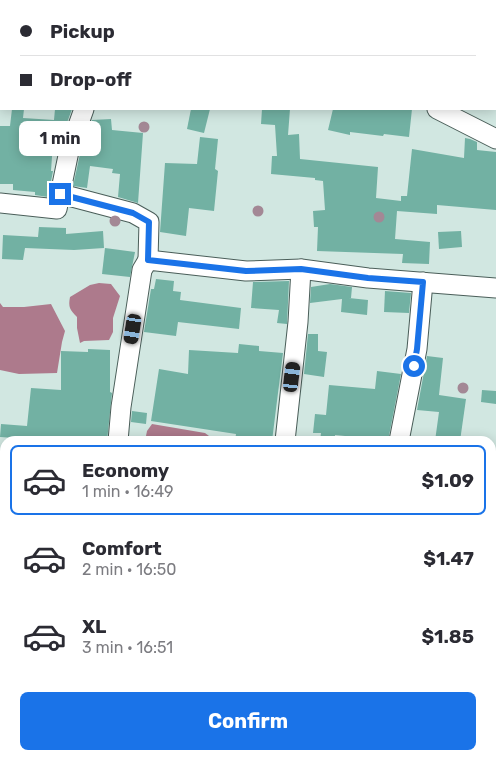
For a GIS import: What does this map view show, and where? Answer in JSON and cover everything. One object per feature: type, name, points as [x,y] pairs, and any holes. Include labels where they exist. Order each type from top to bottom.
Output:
[{"type":"street","points":[[0,203],[57,208],[69,151],[84,110]]},
{"type":"street","points":[[439,110],[496,139]]},
{"type":"street","points":[[60,194],[133,213],[149,222],[148,260],[142,270],[121,407],[118,436]]},
{"type":"street","points":[[148,260],[246,271],[301,269],[368,278],[496,288]]},
{"type":"street","points":[[286,436],[298,322],[301,269]]},
{"type":"street","points":[[400,436],[417,349],[423,282]]},
{"type":"shaded area","points":[[99,283],[111,284],[120,296],[113,318],[113,332],[109,340],[84,341],[80,343],[77,317],[70,308],[70,297],[90,285]]},
{"type":"shaded area","points":[[0,303],[3,307],[51,304],[65,331],[57,373],[19,374],[0,370]]},
{"type":"shaded area","points":[[152,424],[205,433],[209,436],[146,436]]},
{"type":"building","points":[[12,110],[24,110],[23,118],[54,120],[55,110],[72,110],[60,142],[53,142],[51,171],[53,171],[48,197],[35,195],[35,192],[13,190],[13,184],[0,184],[0,126],[10,126]]},
{"type":"building","points":[[191,110],[210,110],[204,133],[187,129]]},
{"type":"building","points":[[262,110],[290,110],[288,135],[299,134],[300,159],[378,167],[376,198],[401,201],[401,196],[407,196],[412,149],[464,158],[465,138],[470,139],[477,142],[477,150],[496,152],[496,210],[437,205],[437,214],[397,211],[395,239],[430,242],[429,264],[402,263],[403,254],[317,251],[318,227],[314,227],[313,211],[325,210],[323,181],[315,180],[315,178],[271,174],[272,156],[277,156],[275,125],[261,124]]},
{"type":"building","points":[[333,110],[412,110],[409,137],[350,132],[350,135],[328,130]]},
{"type":"building","points":[[111,119],[112,130],[143,133],[138,203],[118,197],[120,174],[112,173],[113,169],[90,166],[87,188],[73,186],[80,154],[92,120]]},
{"type":"building","points":[[200,137],[218,139],[215,169],[218,171],[214,211],[189,208],[186,236],[160,232],[165,163],[197,164]]},
{"type":"building","points":[[39,227],[66,228],[66,234],[103,231],[104,248],[74,250],[25,248],[23,260],[2,259],[3,235],[38,237]]},
{"type":"building","points":[[461,231],[462,247],[439,249],[438,232]]},
{"type":"building","points":[[105,248],[135,252],[130,277],[102,274]]},
{"type":"building","points":[[156,279],[174,281],[173,291],[181,292],[180,300],[241,308],[239,329],[178,322],[176,336],[144,332],[151,289],[154,289]]},
{"type":"building","points":[[289,281],[287,324],[277,323],[279,310],[251,308],[253,282]]},
{"type":"building","points":[[330,284],[352,287],[351,298],[349,298],[368,300],[367,315],[341,312],[342,299],[310,303],[311,287]]},
{"type":"building","points":[[385,291],[411,293],[409,313],[384,312]]},
{"type":"building","points":[[308,334],[318,334],[318,351],[327,352],[324,377],[304,374]]},
{"type":"building","points":[[239,344],[259,346],[259,351],[283,353],[273,436],[236,436],[236,434],[151,421],[159,369],[188,374],[189,350],[238,353]]},
{"type":"building","points":[[88,349],[110,350],[110,392],[112,393],[108,436],[0,436],[1,424],[27,426],[31,388],[61,390],[61,351],[88,352]]},
{"type":"building","points":[[427,356],[443,358],[439,395],[466,399],[461,436],[436,436],[439,412],[417,410]]},
{"type":"building","points":[[377,371],[401,374],[389,436],[321,436],[321,433],[313,433],[315,414],[326,415],[329,385],[375,389]]},
{"type":"building","points":[[482,390],[496,391],[496,404],[481,402]]},
{"type":"building","points":[[132,411],[147,413],[146,424],[131,422]]},
{"type":"route","points":[[60,194],[133,213],[149,222],[148,260],[246,271],[301,269],[368,278],[423,282],[414,366]]}]
